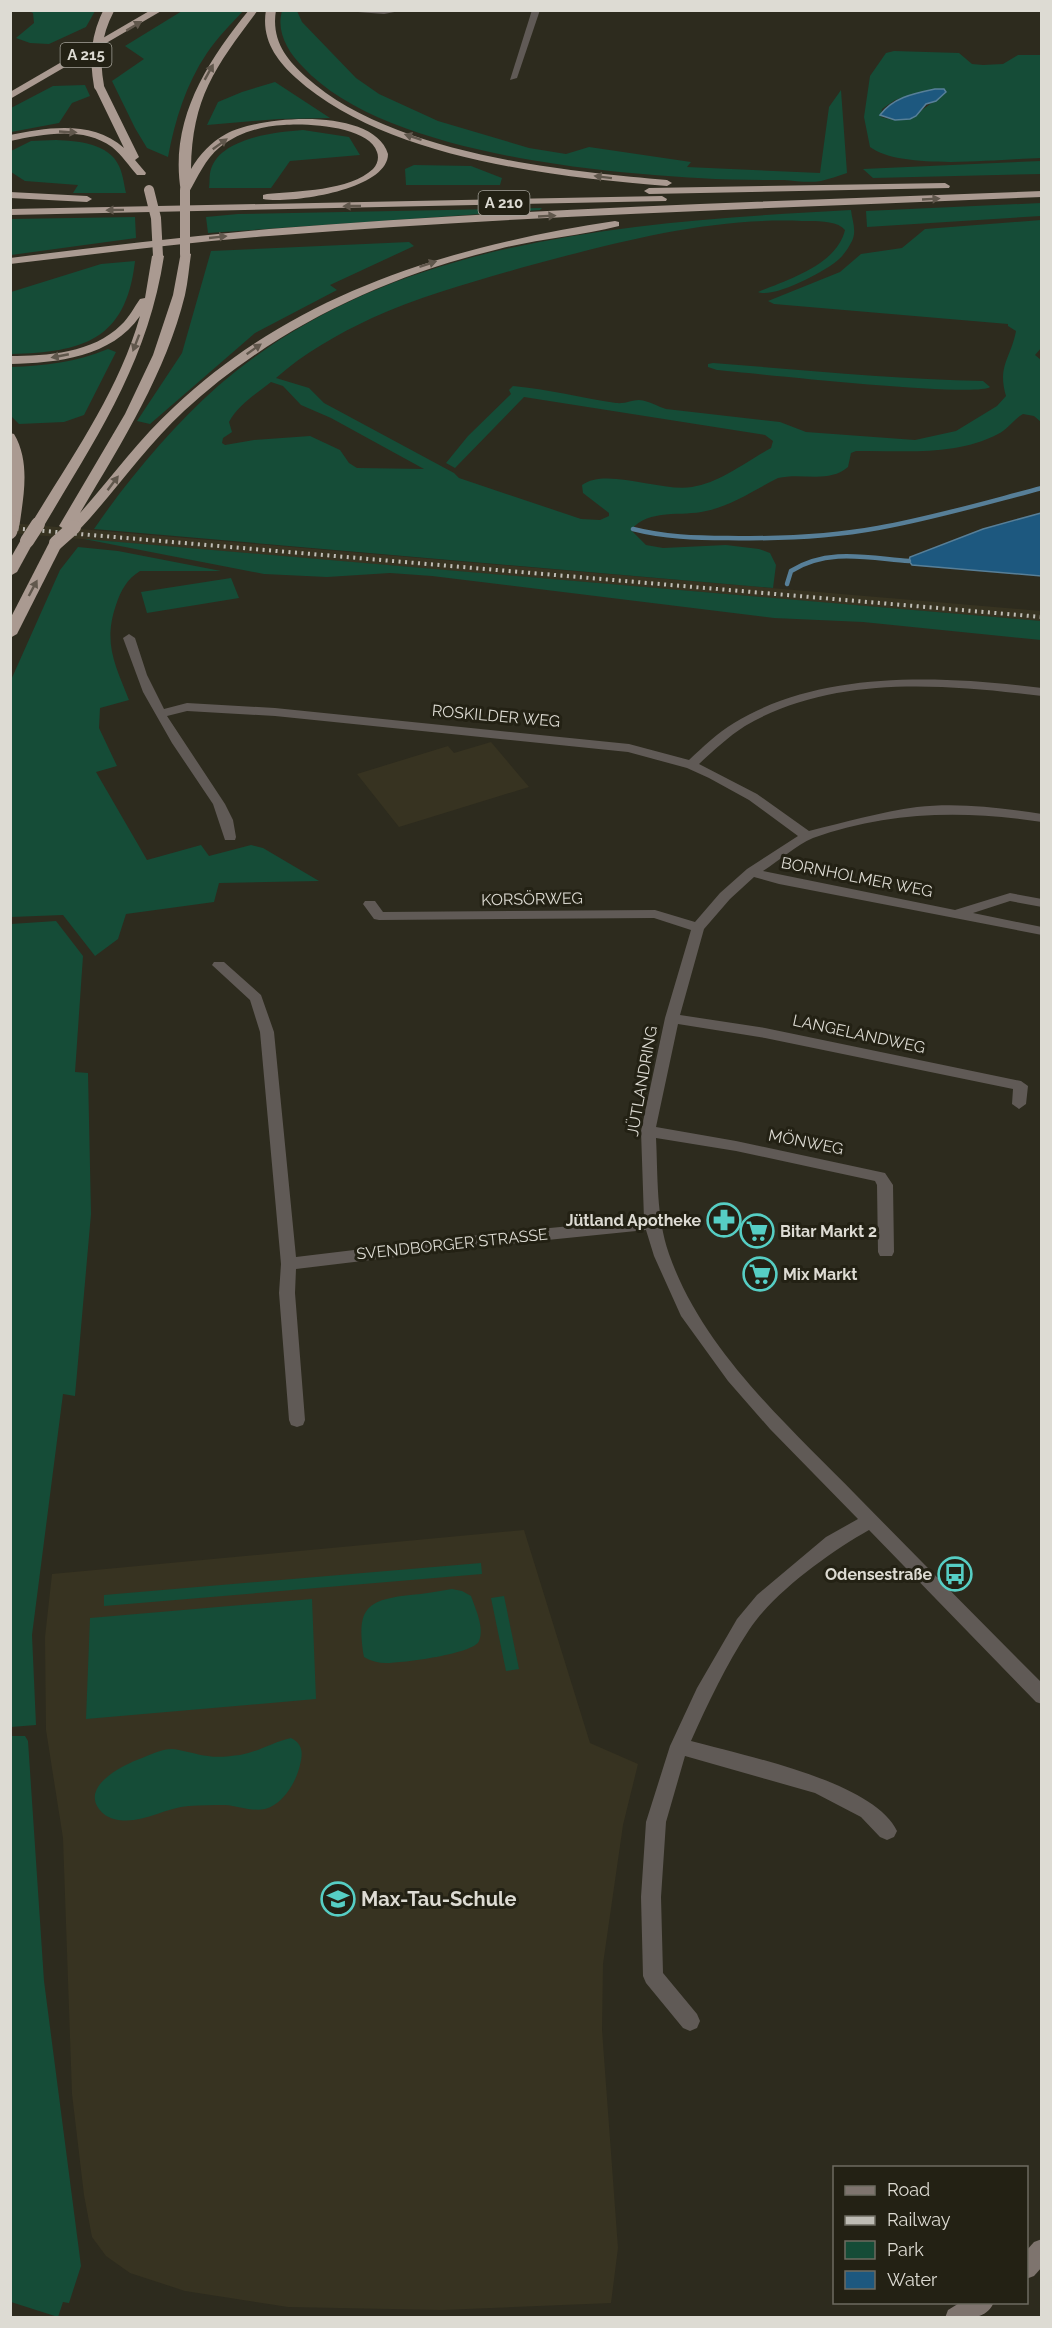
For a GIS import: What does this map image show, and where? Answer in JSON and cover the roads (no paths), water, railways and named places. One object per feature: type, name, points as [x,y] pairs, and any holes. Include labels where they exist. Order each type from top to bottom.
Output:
[{"type":"highway","points":[[10,572],[113,394],[131,356],[153,287],[158,256],[156,218],[149,190],[99,86],[95,51],[100,29],[109,10]]},
{"type":"highway","name":"A 215","points":[[10,84],[138,10]]},
{"type":"highway","name":"A 215","points":[[10,96],[159,10]]},
{"type":"highway","points":[[10,634],[56,543],[70,526],[158,357],[180,293],[185,254],[188,128],[197,98],[217,59],[254,10]]},
{"type":"highway","points":[[271,10],[269,26],[276,51],[299,79],[339,106],[410,136],[493,159],[583,175],[671,183],[819,188]]},
{"type":"highway","points":[[185,190],[194,172],[217,145],[234,135],[258,127],[302,122],[333,125],[363,134],[375,141],[383,153],[383,161],[379,168],[360,180],[313,192],[263,197]]},
{"type":"highway","points":[[10,138],[60,132],[98,136],[114,144],[141,173]]},
{"type":"highway","name":"A 210","points":[[10,212],[572,201],[1041,184]]},
{"type":"highway","points":[[10,202],[998,186]]},
{"type":"highway","name":"A 210","points":[[10,261],[138,244],[363,225],[1041,194]]},
{"type":"highway","points":[[10,195],[107,200]]},
{"type":"highway","points":[[70,526],[93,509],[124,468],[157,432],[231,365],[304,317],[382,280],[484,248],[579,228],[677,217],[872,201]]},
{"type":"highway","points":[[10,267],[138,244]]},
{"type":"highway","points":[[10,360],[59,356],[108,340],[126,328],[153,287]]},
{"type":"highway","points":[[10,437],[19,462],[20,478],[12,527]]},
{"type":"main road","points":[[1028,2266],[1041,2250]]},
{"type":"main road","points":[[956,2318],[980,2304]]},
{"type":"street","points":[[336,10],[401,10]]},
{"type":"street","points":[[513,78],[536,10]]},
{"type":"street","points":[[129,638],[133,656],[160,714],[216,799],[229,825],[230,837]]},
{"type":"street","points":[[691,765],[732,729],[747,720],[790,703],[824,693],[860,686],[901,682],[978,684],[1041,692]]},
{"type":"street","name":"ROSKILDER WEG","points":[[160,714],[187,707],[204,707],[629,748],[691,765],[753,797],[807,836]]},
{"type":"street","name":"JÜTLANDRING","points":[[1041,818],[1004,812],[954,809],[918,811],[867,820],[807,836],[752,872],[725,896],[698,928],[672,1018],[648,1131],[652,1224],[662,1256],[687,1312],[720,1358],[776,1424],[943,1592],[1041,1696]]},
{"type":"street","name":"BORNHOLMER WEG","points":[[752,872],[779,880],[1041,931]]},
{"type":"street","name":"BORNHOLMER WEG","points":[[956,914],[1010,897],[1041,903]]},
{"type":"street","name":"KORSÖRWEG","points":[[370,904],[379,916],[655,914],[698,928]]},
{"type":"street","points":[[219,965],[256,998],[267,1032],[289,1264],[287,1293],[297,1420]]},
{"type":"street","name":"LANGELANDWEG","points":[[672,1018],[765,1034],[1021,1086],[1019,1104]]},
{"type":"street","name":"MÖNWEG","points":[[648,1131],[735,1146],[880,1177],[885,1185],[886,1252]]},
{"type":"street","name":"SVENDBORGER STRASSE","points":[[289,1264],[487,1240],[652,1224]]},
{"type":"street","points":[[690,2021],[652,1976],[651,1897],[656,1822],[679,1746],[703,1694],[743,1624],[764,1600],[832,1542],[870,1521]]},
{"type":"street","points":[[679,1746],[819,1786],[868,1811],[887,1831]]},
{"type":"water","points":[[935,89],[944,89],[946,92],[936,101],[926,104],[916,116],[910,119],[895,120],[880,115],[891,104],[903,98]]},
{"type":"water","points":[[1041,513],[1041,576],[912,565],[909,561],[910,557],[983,529]]},
{"type":"waterway","points":[[633,529],[704,538],[803,537],[899,524],[1042,488]]},
{"type":"waterway","points":[[787,584],[791,571],[819,559],[849,556],[909,561]]},
{"type":"railway","points":[[10,528],[1042,617]]},
{"type":"place","name":"Jütland Apotheke","points":[[724,1220]]},
{"type":"place","name":"Bitar Markt 2","points":[[757,1231]]},
{"type":"place","name":"Mix Markt","points":[[760,1274]]},
{"type":"place","name":"Odensestraße","points":[[955,1574]]},
{"type":"place","name":"Max-Tau-Schule","points":[[338,1899]]}]
